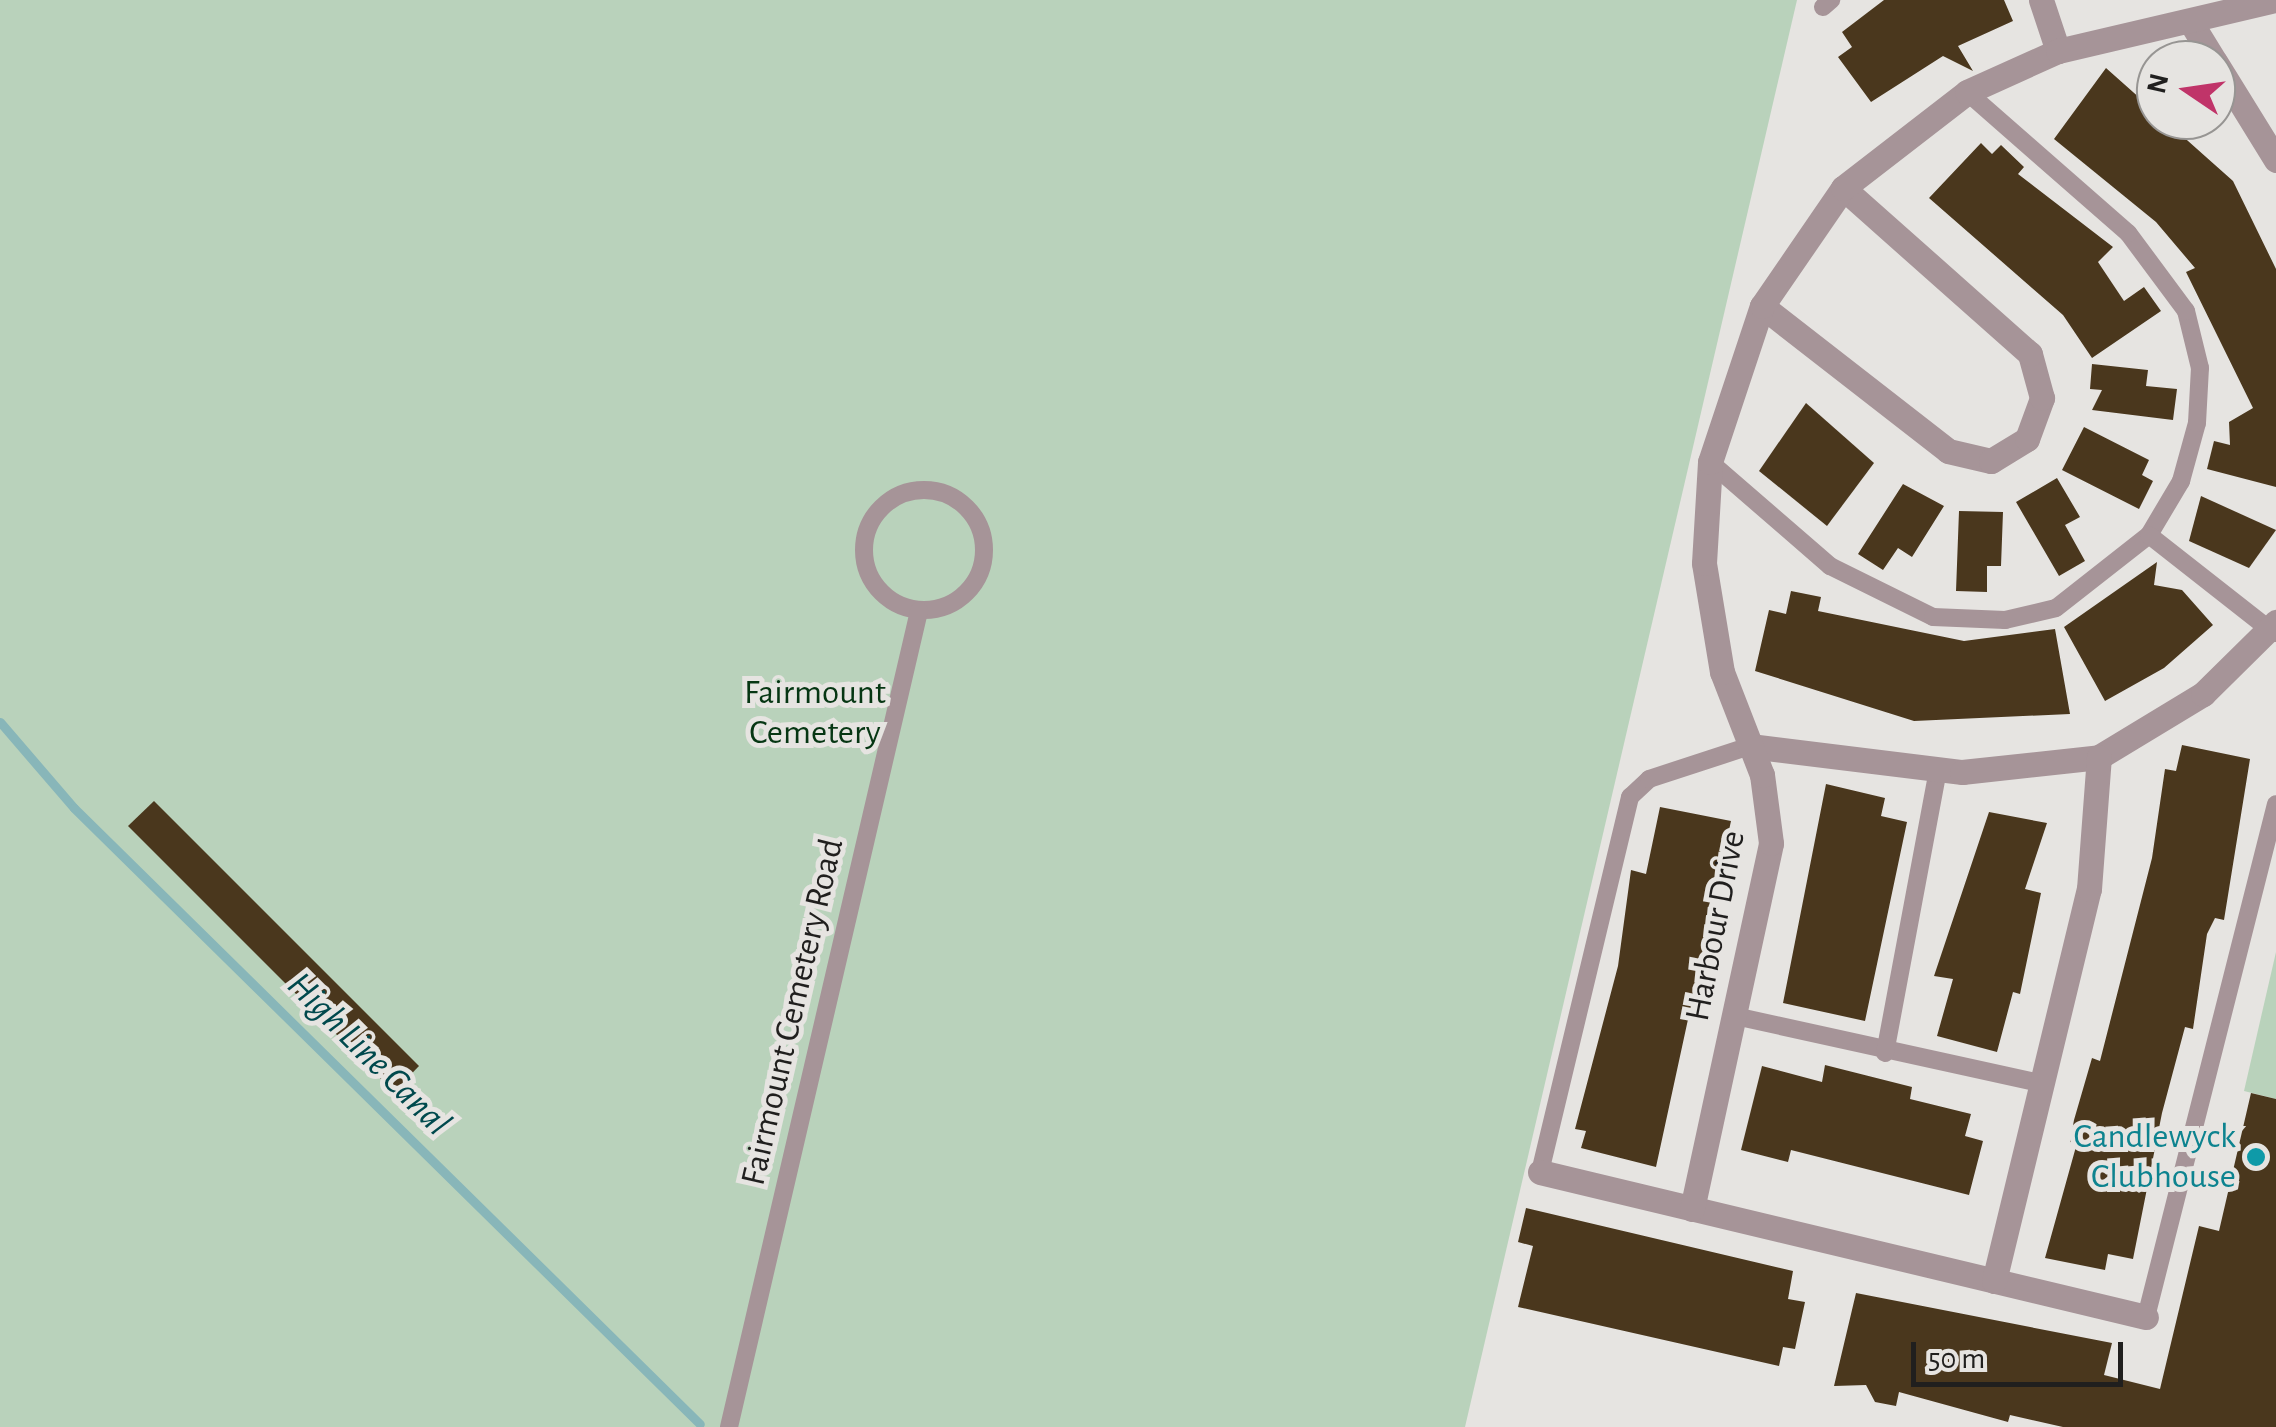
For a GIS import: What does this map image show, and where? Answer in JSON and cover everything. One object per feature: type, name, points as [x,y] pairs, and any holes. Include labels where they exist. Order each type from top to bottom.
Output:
[{"type":"street","points":[[2041,0],[2058,51]]},
{"type":"street","name":"Harbour Drive","points":[[1692,1209],[1772,843],[1750,746],[1710,622],[1710,462],[1762,306],[1843,188],[1967,92],[2058,51],[2190,10],[2276,0]]},
{"type":"street","points":[[2190,10],[2204,40]]},
{"type":"street","points":[[2236,96],[2276,160]]},
{"type":"street","points":[[1762,306],[1948,451],[1991,461],[2028,439],[2042,398],[2030,354],[1843,188]]},
{"type":"street","points":[[1750,746],[1938,770],[2025,770],[2098,757],[2203,694],[2275,629]]},
{"type":"street","points":[[1994,1281],[2035,1082],[2088,888],[2098,757]]},
{"type":"street","points":[[1540,1172],[2146,1317]]},
{"type":"lane","points":[[1710,462],[1830,566],[1933,617],[2004,620],[2056,608],[2150,534],[2181,480],[2196,423],[2200,368],[2186,311],[2128,232],[1967,92]]},
{"type":"lane","points":[[919,490],[958,500],[984,548],[966,592],[919,611],[871,580],[864,542],[883,506],[919,490]]},
{"type":"lane","points":[[2150,534],[2275,629]]},
{"type":"lane","name":"Fairmount Cemetery Road","points":[[729,1427],[919,611]]},
{"type":"lane","points":[[1540,1172],[1630,797],[1649,779],[1750,746]]},
{"type":"lane","points":[[1884,1053],[1938,770]]},
{"type":"lane","points":[[2146,1317],[2276,804]]},
{"type":"lane","points":[[1736,1016],[1884,1053],[2035,1082]]},
{"type":"green space","name":"Fairmount Cemetery","points":[[0,0],[1797,0],[1465,1427],[0,1427]]},
{"type":"green space","points":[[2276,952],[2276,1099],[2244,1091]]},
{"type":"building","points":[[1884,0],[2004,0],[2013,21],[1958,46],[1973,71],[1943,56],[1871,102],[1838,57],[1852,47],[1842,32]]},
{"type":"building","points":[[2106,68],[2136,95],[2136,140],[2187,140],[2233,181],[2276,269],[2276,487],[2207,469],[2214,441],[2230,445],[2229,422],[2253,408],[2186,272],[2195,268],[2156,222],[2054,139]]},
{"type":"building","points":[[1981,143],[1992,154],[2001,145],[2024,167],[2018,174],[2113,247],[2098,262],[2124,301],[2144,287],[2161,311],[2092,358],[2063,315],[1929,198]]},
{"type":"building","points":[[2092,364],[2148,370],[2146,386],[2177,389],[2173,420],[2092,410],[2102,390],[2090,389]]},
{"type":"building","points":[[1806,403],[1874,463],[1827,526],[1759,471]]},
{"type":"building","points":[[2084,427],[2149,460],[2142,475],[2153,481],[2139,509],[2062,470]]},
{"type":"building","points":[[2057,478],[2080,517],[2065,525],[2085,561],[2059,576],[2016,502]]},
{"type":"building","points":[[1903,484],[1944,506],[1912,557],[1898,548],[1883,570],[1858,554]]},
{"type":"building","points":[[2201,496],[2276,530],[2249,568],[2189,541]]},
{"type":"building","points":[[1959,511],[2003,512],[2001,566],[1987,566],[1987,592],[1956,591]]},
{"type":"building","points":[[2157,562],[2154,585],[2182,590],[2213,625],[2164,668],[2105,701],[2064,627]]},
{"type":"building","points":[[1791,591],[1821,597],[1818,611],[1964,641],[2055,629],[2070,714],[1914,721],[1755,671],[1769,610],[1786,614]]},
{"type":"building","points":[[2182,745],[2250,759],[2224,920],[2215,918],[2207,934],[2193,1029],[2185,1027],[2162,1113],[2133,1259],[2108,1254],[2105,1270],[2045,1258],[2077,1143],[2070,1142],[2074,1120],[2092,1058],[2100,1061],[2152,858],[2165,769],[2176,771]]},
{"type":"building","points":[[1826,784],[1885,798],[1881,816],[1907,822],[1865,1021],[1783,1003]]},
{"type":"building","points":[[154,801],[419,1066],[394,1092],[128,826]]},
{"type":"building","points":[[1660,807],[1731,821],[1656,1167],[1581,1148],[1586,1131],[1575,1129],[1618,966],[1631,870],[1646,874]]},
{"type":"building","points":[[1989,812],[2047,823],[2025,889],[2041,893],[2020,994],[2013,992],[1997,1052],[1937,1036],[1953,979],[1934,976]]},
{"type":"building","points":[[1825,1065],[1912,1087],[1910,1099],[1971,1114],[1965,1136],[1983,1141],[1969,1195],[1791,1150],[1788,1162],[1741,1150],[1762,1066],[1822,1082]]},
{"type":"building","points":[[2251,1093],[2276,1099],[2276,1427],[2063,1427],[2010,1415],[2008,1422],[1899,1392],[1896,1406],[1875,1402],[1866,1385],[1834,1386],[1856,1293],[2112,1343],[2104,1375],[2160,1389],[2199,1226],[2219,1231]]},
{"type":"building","points":[[1526,1208],[1793,1271],[1788,1299],[1805,1302],[1795,1349],[1783,1347],[1779,1366],[1518,1307],[1533,1246],[1518,1242]]},
{"type":"waterway","name":"High Line Canal","points":[[0,722],[74,808],[700,1424]]},
{"type":"place","name":"Candlewyck Clubhouse","points":[[2256,1157]]}]
